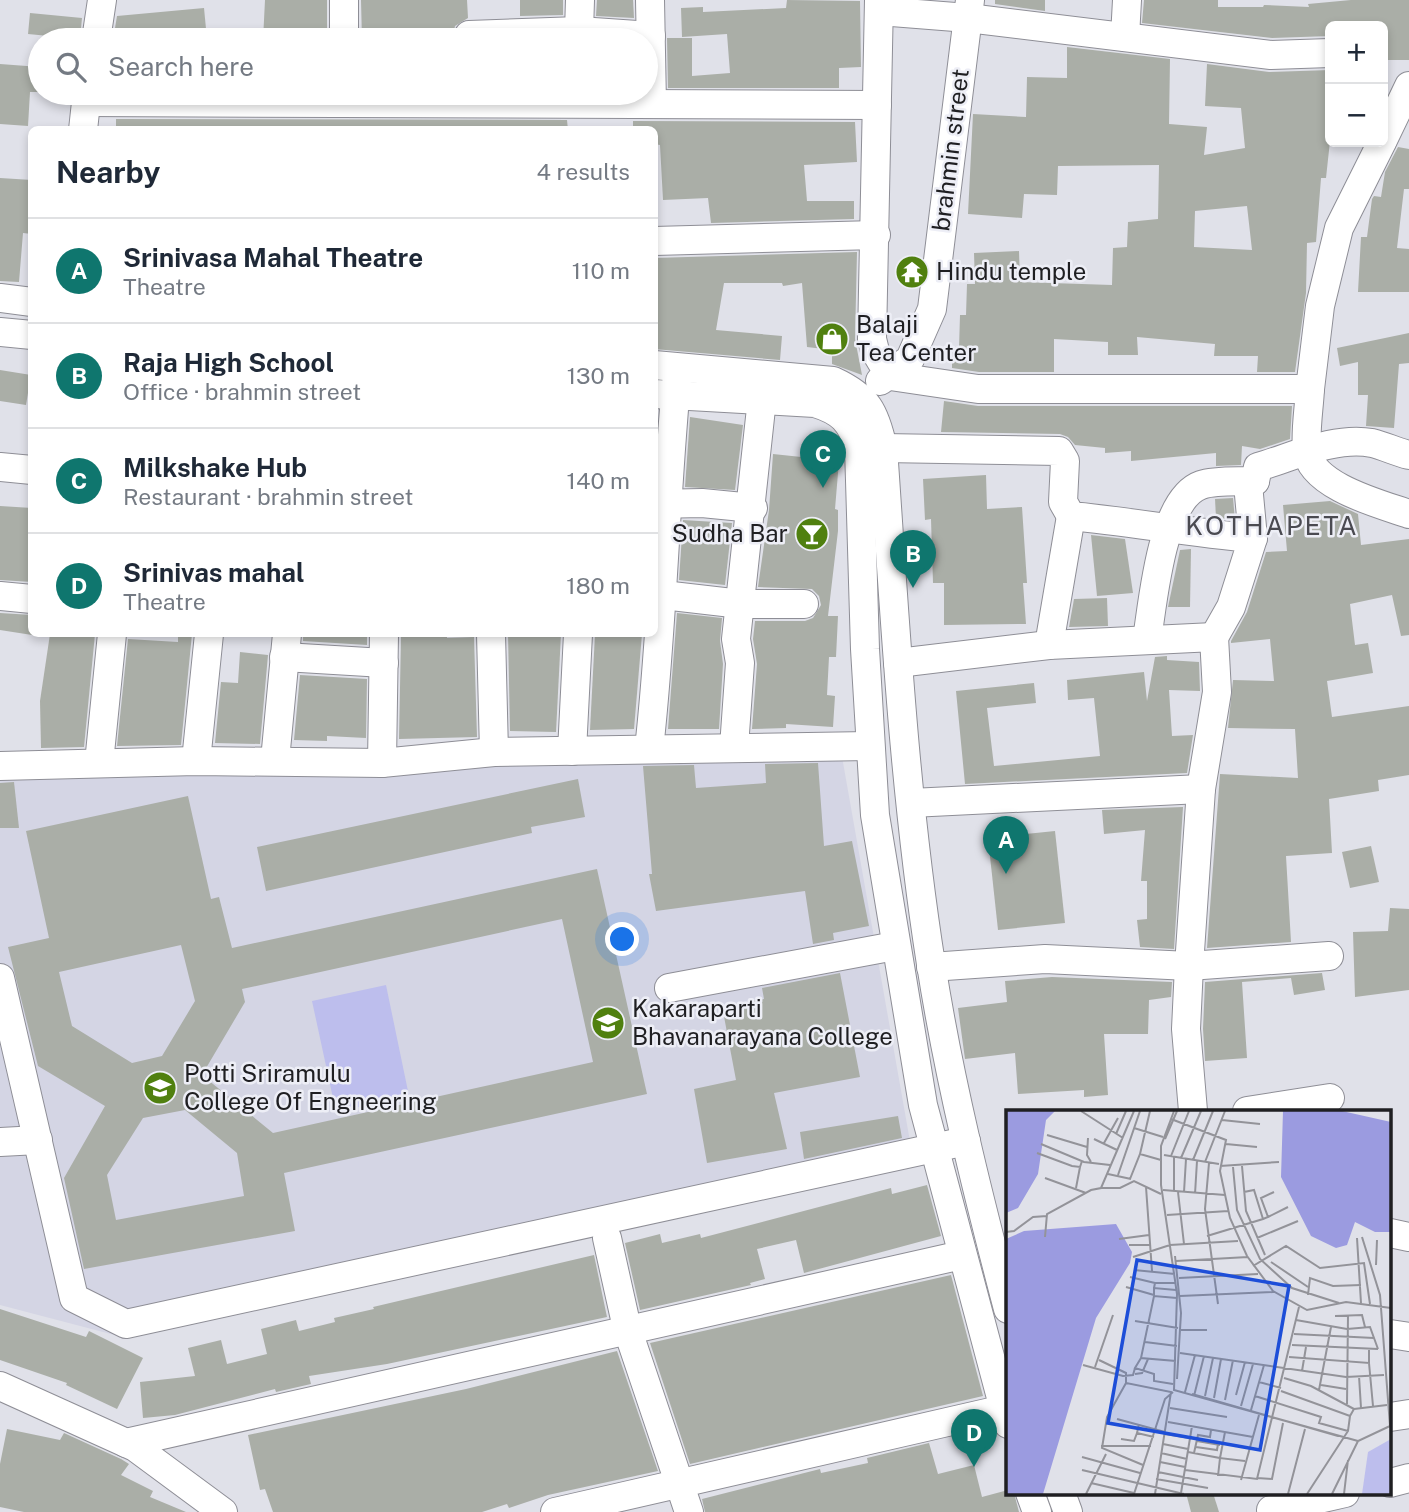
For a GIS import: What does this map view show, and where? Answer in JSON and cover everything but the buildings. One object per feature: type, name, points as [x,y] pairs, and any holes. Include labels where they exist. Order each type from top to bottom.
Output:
[{"type":"street","points":[[98,28],[102,0]]},
{"type":"street","points":[[344,0],[344,28]]},
{"type":"street","points":[[579,28],[580,0]]},
{"type":"street","points":[[650,0],[651,28]]},
{"type":"street","points":[[1125,37],[1127,0]]},
{"type":"street","points":[[1310,390],[978,389],[890,376],[875,351],[872,339],[879,6],[969,9],[1125,37],[1270,55],[1325,52]]},
{"type":"street","name":"brahmin street","points":[[858,392],[890,376],[910,359],[932,309],[969,9]]},
{"type":"street","points":[[1388,129],[1409,86]]},
{"type":"street","points":[[658,104],[877,106]]},
{"type":"street","points":[[86,108],[163,105]]},
{"type":"street","points":[[488,105],[519,117],[642,105]]},
{"type":"street","points":[[1379,147],[1339,228],[1320,306],[1310,390],[1307,452],[1324,479],[1409,514]]},
{"type":"street","points":[[658,241],[876,235]]},
{"type":"street","points":[[0,298],[28,302]]},
{"type":"street","points":[[0,332],[28,335]]},
{"type":"street","points":[[666,380],[834,381],[858,392],[872,413],[883,448],[898,663],[911,803],[931,967],[966,1141],[998,1226],[1006,1290]]},
{"type":"street","points":[[555,1512],[679,1481],[1006,1417],[923,1105],[895,946],[875,815],[869,746],[859,447],[854,430],[846,418],[834,409],[815,403],[762,399],[666,380]]},
{"type":"street","points":[[658,630],[666,380]]},
{"type":"street","points":[[734,747],[740,663],[736,639],[753,508],[762,399]]},
{"type":"street","points":[[1255,481],[1258,467],[1350,442],[1372,443],[1409,455]]},
{"type":"street","points":[[883,448],[1059,451],[1065,461],[1063,502],[1071,516],[1049,645]]},
{"type":"street","points":[[0,467],[28,470]]},
{"type":"street","points":[[1147,639],[1165,530],[1184,499],[1199,486],[1255,481]]},
{"type":"street","points":[[1193,1110],[1186,1028],[1201,789],[1217,692],[1214,637],[1231,607],[1252,538],[1248,484],[1255,481]]},
{"type":"street","points":[[661,504],[753,508]]},
{"type":"street","points":[[1071,516],[1145,523],[1165,530],[1252,538]]},
{"type":"street","points":[[0,596],[28,599]]},
{"type":"street","points":[[660,603],[804,604]]},
{"type":"street","points":[[99,763],[112,637]]},
{"type":"street","points":[[196,761],[209,637]]},
{"type":"street","points":[[382,763],[384,637]]},
{"type":"street","points":[[491,637],[495,752]]},
{"type":"street","points":[[572,751],[578,637]]},
{"type":"street","points":[[649,749],[657,637]]},
{"type":"street","points":[[898,663],[1049,645],[1214,637]]},
{"type":"street","points":[[275,760],[286,645],[384,663]]},
{"type":"street","points":[[0,766],[275,760],[382,763],[495,752],[869,746]]},
{"type":"street","points":[[911,803],[1201,789]]},
{"type":"street","points":[[669,988],[895,946]]},
{"type":"street","points":[[931,967],[1045,959],[1189,966],[1329,956]]},
{"type":"street","points":[[0,978],[74,1298],[126,1324],[966,1141]]},
{"type":"street","points":[[1253,1110],[1330,1098]]},
{"type":"street","points":[[0,1142],[37,1140]]},
{"type":"street","points":[[607,1238],[627,1328],[689,1512]]},
{"type":"street","points":[[126,1443],[627,1328],[962,1255]]},
{"type":"street","points":[[1,1391],[126,1443],[223,1512]]},
{"type":"street","points":[[1392,1482],[1409,1478]]},
{"type":"street","points":[[1030,1494],[1037,1512]]},
{"type":"street","points":[[1062,1494],[1068,1512]]},
{"type":"street","points":[[1270,1505],[1339,1494]]},
{"type":"shaded area","points":[[841,751],[914,1164],[126,1338],[0,1305],[0,780],[488,758]]},
{"type":"shaded area","points":[[386,985],[409,1096],[336,1112],[312,1001]]},
{"type":"place","name":"Hindu temple","points":[[912,272]]},
{"type":"place","name":"Balaji Tea Center","points":[[832,339]]},
{"type":"place","name":"Milkshake Hub","points":[[823,488]]},
{"type":"place","name":"Sudha Bar","points":[[812,534]]},
{"type":"place","name":"Raja High School","points":[[913,588]]},
{"type":"place","name":"Srinivasa Mahal Theatre","points":[[1006,874]]},
{"type":"place","name":"Kakaraparti Bhavanarayana College","points":[[608,1023]]},
{"type":"place","name":"Potti Sriramulu College Of Engneering","points":[[160,1088]]},
{"type":"place","name":"Srinivas mahal","points":[[974,1467]]},
{"type":"district","name":"KOTHAPETA","points":[[1272,526]]}]
